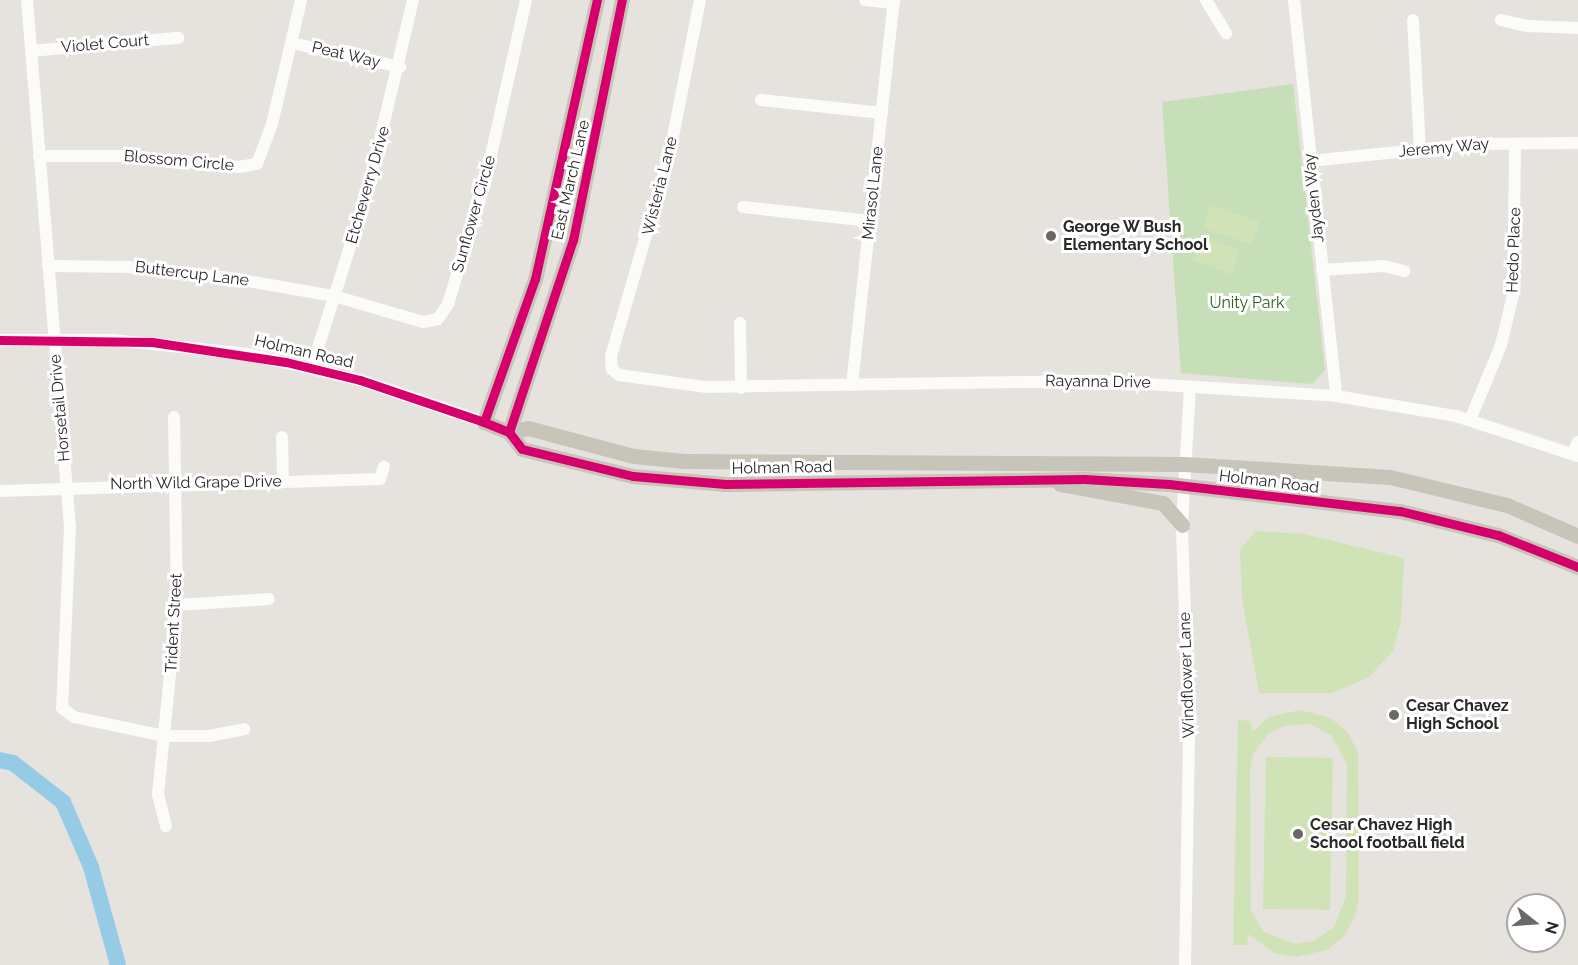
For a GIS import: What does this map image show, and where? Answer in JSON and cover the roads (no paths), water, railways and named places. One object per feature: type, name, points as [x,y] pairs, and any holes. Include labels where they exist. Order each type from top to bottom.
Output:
[{"type":"main road","name":"East March Lane","points":[[484,422],[537,269],[597,0]]},
{"type":"main road","name":"East March Lane","points":[[510,432],[573,240],[622,0]]},
{"type":"main road","name":"Holman Road","points":[[484,422],[510,432],[522,448],[662,480],[740,484],[1046,479],[1183,486],[1411,514],[1507,538],[1578,567]]},
{"type":"main road","name":"Holman Road","points":[[510,432],[528,428],[633,456],[684,461],[1184,465],[1390,477],[1439,486],[1507,505],[1578,536]]},
{"type":"main road","points":[[1046,479],[1081,491],[1163,503],[1182,525]]},
{"type":"street","name":"Horsetail Drive","points":[[27,0],[67,486],[70,568],[62,708],[74,717],[164,736]]},
{"type":"street","name":"Blossom Circle","points":[[39,156],[152,157],[238,167],[257,164],[272,124],[301,0]]},
{"type":"street","name":"Etcheverry Drive","points":[[312,368],[400,67],[413,0]]},
{"type":"street","name":"Sunflower Circle","points":[[334,296],[423,322],[443,314],[485,182],[526,0]]},
{"type":"street","name":"Wisteria Lane","points":[[612,369],[611,356],[670,152],[700,0]]},
{"type":"street","points":[[865,0],[894,2]]},
{"type":"street","points":[[1206,0],[1226,33]]},
{"type":"street","name":"Jayden Way","points":[[1294,0],[1336,396]]},
{"type":"street","name":"Mirasol Lane","points":[[852,385],[894,2]]},
{"type":"street","points":[[1413,20],[1420,149]]},
{"type":"street","points":[[1501,20],[1528,26],[1578,28]]},
{"type":"street","name":"Violet Court","points":[[31,51],[178,38]]},
{"type":"street","name":"Peat Way","points":[[292,43],[400,67]]},
{"type":"street","points":[[761,100],[882,113]]},
{"type":"street","name":"Jeremy Way","points":[[1310,161],[1420,149],[1578,143]]},
{"type":"street","name":"Hedo Place","points":[[1470,420],[1501,345],[1513,295],[1515,144]]},
{"type":"street","points":[[743,207],[870,221]]},
{"type":"street","name":"Buttercup Lane","points":[[48,266],[174,270],[334,296]]},
{"type":"street","points":[[1322,270],[1384,266],[1404,271]]},
{"type":"street","points":[[740,323],[741,388]]},
{"type":"street","name":"Holman Road","points":[[0,340],[54,339],[209,349],[312,368],[484,422]]},
{"type":"street","name":"Rayanna Drive","points":[[612,369],[619,375],[673,384],[741,388],[1099,381],[1336,396],[1470,420],[1576,450]]},
{"type":"street","name":"Windflower Lane","points":[[1185,965],[1189,729],[1182,525],[1190,386]]},
{"type":"street","name":"Trident Street","points":[[166,826],[158,795],[177,605],[174,417]]},
{"type":"street","points":[[282,437],[284,481]]},
{"type":"street","name":"North Wild Grape Drive","points":[[0,491],[67,486],[380,479],[384,467]]},
{"type":"street","points":[[177,605],[268,599]]},
{"type":"street","points":[[164,736],[209,736],[244,729]]},
{"type":"waterway","points":[[0,760],[13,763],[63,802],[91,867],[118,965]]},
{"type":"place","name":"George W Bush Elementary School","points":[[1051,236]]},
{"type":"place","name":"Cesar Chavez High School","points":[[1394,715]]},
{"type":"place","name":"Cesar Chavez High School football field","points":[[1298,834]]},
{"type":"park label","name":"Unity Park","points":[[1247,303]]}]
